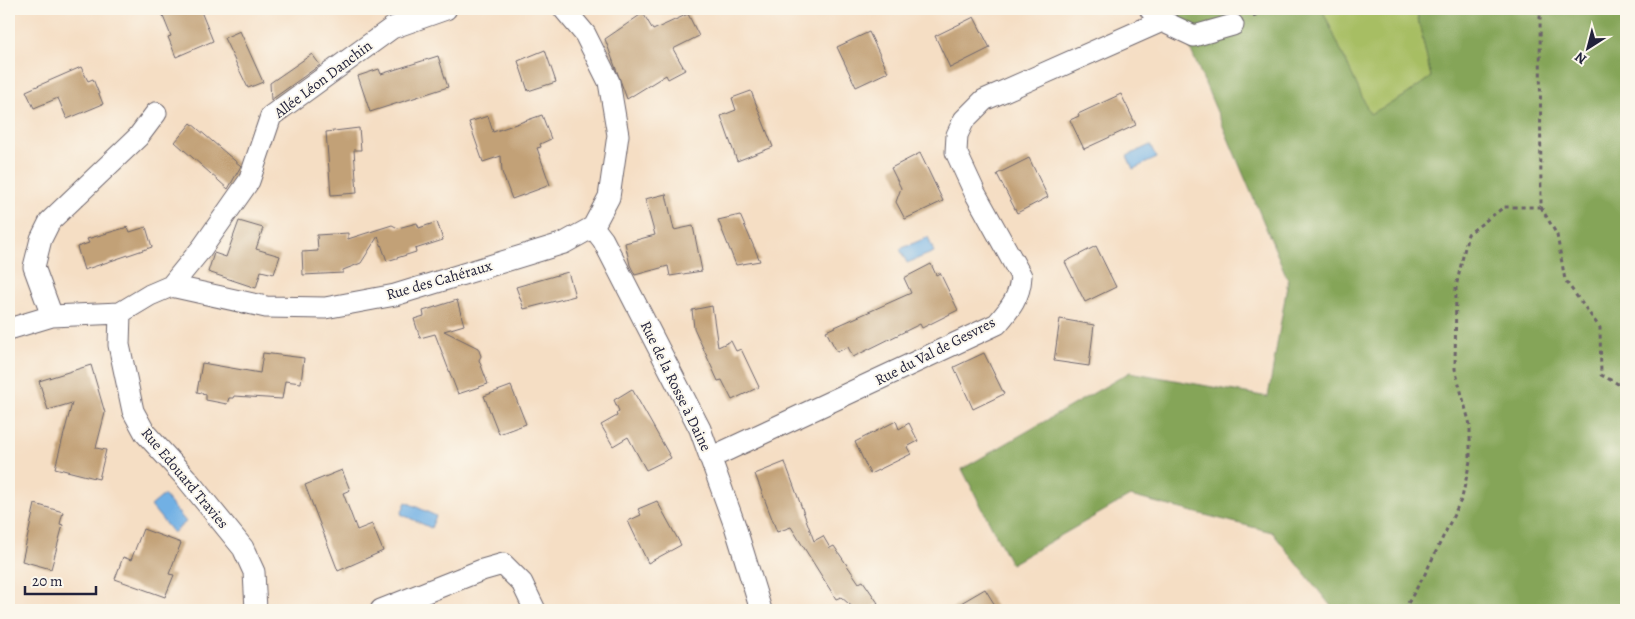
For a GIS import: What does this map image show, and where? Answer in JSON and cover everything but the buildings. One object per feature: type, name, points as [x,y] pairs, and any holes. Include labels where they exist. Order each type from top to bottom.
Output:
[{"type":"street","name":"Allée Léon Danchin","points":[[171,286],[202,248],[249,180],[271,116],[392,28],[446,9]]},
{"type":"street","points":[[564,9],[585,34],[609,82],[618,135],[609,197],[593,226]]},
{"type":"street","points":[[1156,15],[1194,36],[1233,25]]},
{"type":"street","name":"Rue du Val de Gesvres","points":[[710,458],[997,324],[1016,298],[1020,290],[1021,276],[975,193],[956,152],[957,135],[964,120],[984,100],[1156,15]]},
{"type":"street","points":[[52,316],[34,267],[41,239],[50,221],[138,137],[156,113]]},
{"type":"street","name":"Rue des Cahéraux","points":[[171,286],[266,307],[325,308],[404,292],[564,243],[593,226]]},
{"type":"street","name":"Rue de la Rosse à Daine","points":[[593,226],[603,240],[700,429],[761,610]]},
{"type":"street","points":[[9,329],[52,316],[120,313],[150,295],[171,286]]},
{"type":"street","name":"Rue Edouard Travies","points":[[120,313],[119,345],[133,411],[145,433],[186,478],[243,548],[254,572],[256,610]]},
{"type":"street","points":[[381,610],[482,570],[503,564],[522,583],[535,610]]},
{"type":"path","points":[[1540,9],[1541,207],[1558,235],[1565,280],[1600,328],[1601,375],[1626,388]]},
{"type":"path","points":[[1404,610],[1425,574],[1462,498],[1470,462],[1470,425],[1455,369],[1456,287],[1468,234],[1504,207],[1541,207]]},
{"type":"green space","points":[[1190,9],[1322,9],[1370,114],[1403,97],[1431,77],[1416,9],[1626,9],[1626,610],[1334,610],[1272,532],[1130,496],[1011,564],[962,469],[1130,372],[1268,397],[1288,280],[1176,15]]},
{"type":"green space","points":[[1322,9],[1416,9],[1431,77],[1403,97],[1370,115]]},
{"type":"water","points":[[1150,145],[1157,158],[1133,169],[1127,156]]},
{"type":"water","points":[[928,237],[934,252],[907,263],[900,249]]},
{"type":"water","points":[[164,495],[186,522],[173,533],[151,506]]},
{"type":"water","points":[[406,502],[436,516],[431,528],[401,514]]}]
